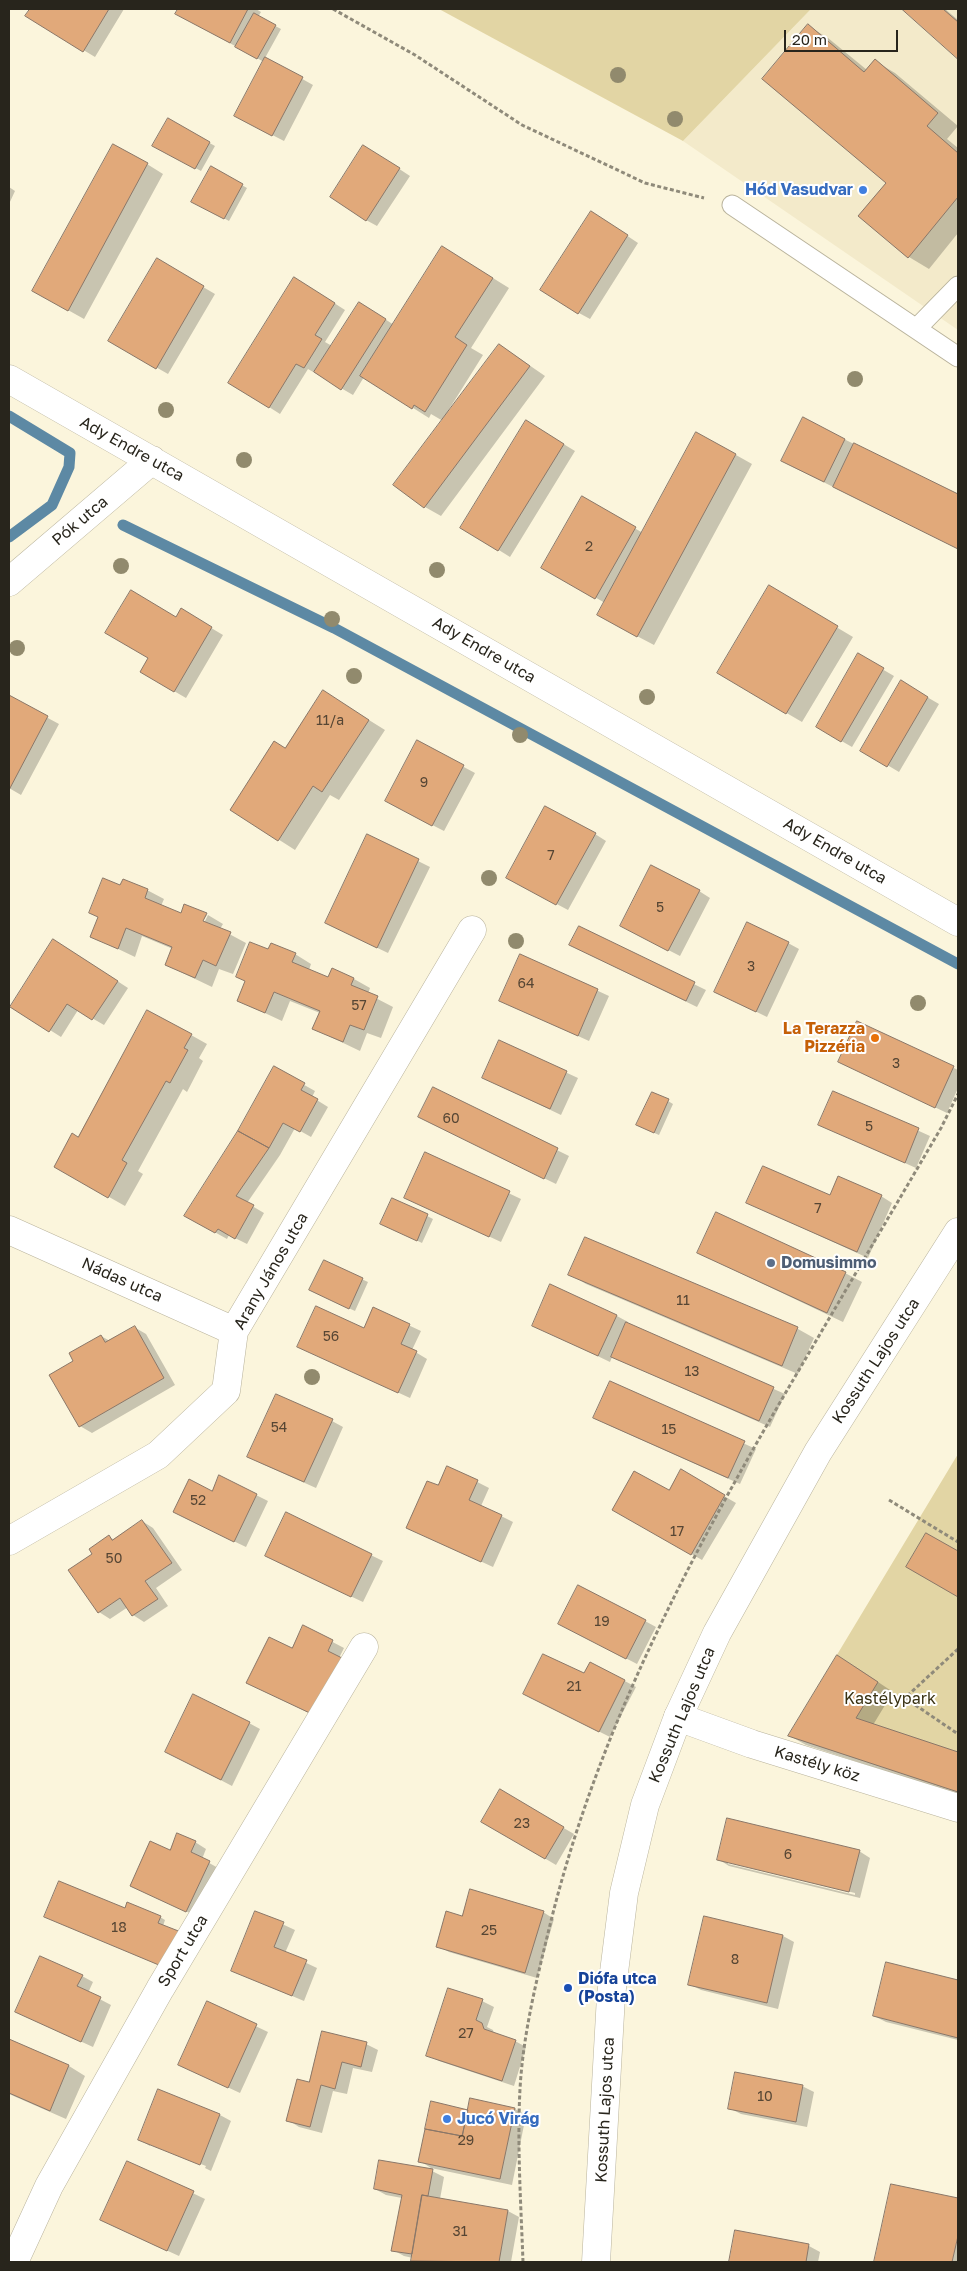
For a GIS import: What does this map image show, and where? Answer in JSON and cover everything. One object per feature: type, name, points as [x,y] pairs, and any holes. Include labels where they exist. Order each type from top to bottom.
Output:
[{"type":"street","name":"Ady Endre utca","points":[[9,379],[958,922]]},
{"type":"street","name":"Pók utca","points":[[9,582],[152,460]]},
{"type":"street","name":"Arany János utca","points":[[9,1540],[158,1455],[226,1391],[234,1331],[472,930]]},
{"type":"street","name":"Nádas utca","points":[[9,1230],[234,1331]]},
{"type":"street","name":"Kossuth Lajos utca","points":[[596,2262],[611,1996],[624,1893],[645,1805],[678,1717],[716,1633],[818,1452],[958,1232]]},
{"type":"street","name":"Sport utca","points":[[14,2262],[49,2186],[160,1988],[364,1647]]},
{"type":"street","name":"Kastély köz","points":[[678,1717],[752,1744],[958,1808]]},
{"type":"lane","points":[[732,205],[958,357]]},
{"type":"lane","points":[[916,329],[958,286]]},
{"type":"path","points":[[333,9],[415,54],[522,125],[645,184],[732,205]]},
{"type":"path","points":[[889,1500],[958,1542]]},
{"type":"path","points":[[958,1649],[905,1698],[958,1734]]},
{"type":"shaded area","points":[[811,9],[958,9],[958,330],[683,141]]},
{"type":"green space","points":[[439,9],[811,9],[683,141]]},
{"type":"green space","name":"Kastélypark","points":[[958,1454],[958,1792],[788,1736]]},
{"type":"building","points":[[30,9],[109,9],[83,52],[25,16]]},
{"type":"building","points":[[178,9],[248,9],[230,43],[175,14]]},
{"type":"building","points":[[902,9],[943,9],[958,22],[958,59]]},
{"type":"building","points":[[254,13],[276,25],[257,59],[235,47]]},
{"type":"building","points":[[808,24],[864,72],[875,59],[938,113],[927,126],[958,153],[958,197],[908,258],[858,216],[886,183],[762,79]]},
{"type":"building","points":[[265,57],[303,77],[272,136],[234,116]]},
{"type":"building","points":[[168,118],[210,142],[195,169],[152,146]]},
{"type":"building","points":[[113,144],[148,163],[68,311],[32,291]]},
{"type":"building","points":[[363,145],[400,168],[366,221],[330,197]]},
{"type":"building","points":[[211,166],[243,184],[224,219],[191,202]]},
{"type":"building","points":[[591,211],[628,235],[578,314],[540,290]]},
{"type":"building","points":[[442,246],[493,278],[455,337],[467,345],[425,412],[414,405],[412,409],[360,376]]},
{"type":"building","points":[[157,258],[204,286],[156,369],[108,341]]},
{"type":"building","points":[[294,277],[335,303],[315,335],[322,339],[304,368],[296,364],[269,408],[228,383]]},
{"type":"building","points":[[359,302],[386,319],[341,390],[314,372]]},
{"type":"building","points":[[499,344],[530,366],[424,508],[393,485]]},
{"type":"building","points":[[803,417],[845,439],[824,482],[781,461]]},
{"type":"building","points":[[526,420],[564,444],[498,551],[460,528]]},
{"type":"building","points":[[696,432],[736,454],[637,637],[597,615]]},
{"type":"building","points":[[854,443],[958,494],[958,549],[833,487]]},
{"type":"building","points":[[582,496],[636,527],[595,599],[541,568]]},
{"type":"building","points":[[769,585],[838,626],[786,714],[717,673]]},
{"type":"building","points":[[131,590],[176,617],[181,608],[212,627],[174,692],[140,672],[148,658],[105,633]]},
{"type":"building","points":[[858,653],[884,668],[841,742],[816,727]]},
{"type":"building","points":[[901,680],[928,697],[887,767],[860,751]]},
{"type":"building","points":[[323,690],[369,720],[322,792],[313,786],[278,841],[230,810],[274,741],[285,748]]},
{"type":"building","points":[[9,695],[48,716],[9,790]]},
{"type":"building","points":[[417,740],[464,765],[432,826],[385,801]]},
{"type":"building","points":[[545,806],[596,833],[556,905],[506,878]]},
{"type":"building","points":[[367,834],[419,859],[377,948],[325,923]]},
{"type":"building","points":[[651,865],[700,890],[668,951],[620,926]]},
{"type":"building","points":[[103,878],[120,885],[123,879],[148,889],[145,898],[181,913],[184,904],[207,913],[203,921],[231,932],[216,966],[203,960],[195,978],[165,965],[172,947],[126,928],[118,949],[90,937],[98,917],[89,913]]},
{"type":"building","points":[[747,922],[789,942],[756,1012],[714,992]]},
{"type":"building","points":[[579,926],[695,982],[686,1001],[569,945]]},
{"type":"building","points":[[53,939],[118,981],[92,1020],[67,1004],[49,1032],[10,1007]]},
{"type":"building","points":[[250,942],[268,949],[271,943],[296,953],[292,962],[328,977],[332,968],[354,978],[351,985],[378,996],[364,1030],[350,1025],[343,1042],[312,1029],[320,1011],[274,992],[265,1013],[237,1001],[245,981],[236,977]]},
{"type":"building","points":[[520,954],[598,989],[578,1036],[499,1001]]},
{"type":"building","points":[[147,1010],[192,1034],[184,1048],[188,1050],[170,1083],[166,1081],[122,1160],[127,1163],[108,1198],[54,1167],[72,1133],[78,1137]]},
{"type":"building","points":[[857,1021],[954,1066],[935,1108],[838,1062]]},
{"type":"building","points":[[499,1040],[567,1071],[550,1109],[482,1078]]},
{"type":"building","points":[[274,1066],[305,1083],[301,1090],[318,1099],[300,1132],[283,1123],[269,1148],[238,1131]]},
{"type":"building","points":[[433,1087],[558,1148],[544,1179],[418,1117]]},
{"type":"building","points":[[833,1091],[919,1128],[905,1163],[818,1125]]},
{"type":"building","points":[[652,1092],[669,1099],[654,1133],[636,1125]]},
{"type":"building","points":[[238,1131],[269,1148],[236,1196],[254,1205],[235,1239],[218,1229],[215,1233],[184,1216]]},
{"type":"building","points":[[425,1152],[510,1191],[489,1237],[404,1198]]},
{"type":"building","points":[[763,1166],[830,1195],[838,1176],[882,1195],[857,1252],[746,1203]]},
{"type":"building","points":[[392,1198],[428,1214],[417,1241],[380,1224]]},
{"type":"building","name":"Domusimmo","points":[[716,1212],[846,1272],[827,1313],[697,1253]]},
{"type":"building","points":[[585,1237],[798,1327],[782,1366],[568,1275]]},
{"type":"building","points":[[324,1260],[363,1278],[349,1309],[309,1290]]},
{"type":"building","points":[[550,1284],[617,1315],[598,1356],[532,1326]]},
{"type":"building","points":[[316,1306],[364,1328],[373,1307],[410,1324],[401,1344],[417,1351],[398,1393],[297,1347]]},
{"type":"building","points":[[626,1322],[774,1387],[759,1421],[611,1357]]},
{"type":"building","points":[[135,1326],[164,1378],[79,1427],[49,1375],[73,1361],[69,1353],[101,1335],[105,1342]]},
{"type":"building","points":[[610,1381],[745,1441],[728,1478],[593,1418]]},
{"type":"building","points":[[276,1394],[333,1419],[304,1482],[247,1457]]},
{"type":"building","points":[[447,1466],[478,1480],[469,1500],[502,1515],[481,1562],[406,1528],[427,1481],[438,1485]]},
{"type":"building","points":[[681,1469],[725,1495],[691,1555],[612,1510],[634,1471],[669,1490]]},
{"type":"building","points":[[219,1475],[257,1494],[234,1542],[173,1512],[189,1479],[212,1491]]},
{"type":"building","points":[[286,1512],[372,1554],[351,1597],[265,1556]]},
{"type":"building","points":[[142,1520],[172,1563],[145,1581],[158,1599],[132,1616],[120,1598],[98,1613],[68,1570],[92,1554],[89,1549],[109,1535],[112,1540]]},
{"type":"building","points":[[926,1533],[958,1551],[958,1597],[906,1567]]},
{"type":"building","points":[[578,1585],[646,1620],[626,1659],[558,1624]]},
{"type":"building","points":[[303,1625],[333,1640],[328,1651],[342,1658],[314,1715],[246,1683],[269,1637],[292,1648]]},
{"type":"building","points":[[543,1654],[584,1673],[590,1662],[625,1680],[599,1732],[523,1694]]},
{"type":"building","points":[[837,1655],[878,1682],[856,1718],[958,1752],[958,1792],[788,1736]]},
{"type":"building","points":[[193,1694],[250,1722],[221,1780],[165,1752]]},
{"type":"building","points":[[500,1789],[564,1827],[545,1859],[481,1822]]},
{"type":"building","points":[[727,1818],[860,1850],[849,1892],[717,1860]]},
{"type":"building","points":[[177,1833],[196,1841],[191,1852],[210,1861],[186,1912],[130,1886],[150,1841],[170,1850]]},
{"type":"building","points":[[59,1881],[125,1908],[127,1902],[161,1916],[158,1923],[181,1932],[166,1968],[44,1917]]},
{"type":"building","points":[[470,1889],[544,1911],[525,1973],[436,1947],[446,1911],[462,1916]]},
{"type":"building","points":[[255,1911],[284,1922],[274,1947],[307,1960],[292,1996],[231,1971]]},
{"type":"building","points":[[704,1916],[783,1935],[767,2003],[688,1985]]},
{"type":"building","points":[[40,1956],[83,1975],[77,1986],[101,1997],[81,2042],[15,2012]]},
{"type":"building","points":[[886,1962],[958,1980],[958,2038],[873,2016]]},
{"type":"building","points":[[448,1988],[483,1999],[476,2020],[482,2023],[484,2029],[516,2040],[502,2081],[426,2056]]},
{"type":"building","points":[[207,2001],[257,2024],[228,2088],[178,2065]]},
{"type":"building","points":[[322,2031],[367,2042],[361,2067],[342,2062],[335,2089],[321,2085],[310,2127],[286,2121],[297,2079],[309,2082]]},
{"type":"building","points":[[9,2039],[69,2065],[50,2111],[9,2093]]},
{"type":"building","points":[[735,2072],[803,2085],[796,2122],[728,2109]]},
{"type":"building","points":[[158,2089],[220,2114],[200,2165],[138,2140]]},
{"type":"building","points":[[470,2098],[515,2108],[500,2179],[418,2162],[425,2129],[462,2136]]},
{"type":"building","name":"Jucó Virág","points":[[431,2101],[468,2110],[462,2136],[425,2129]]},
{"type":"building","points":[[379,2160],[433,2169],[428,2196],[422,2195],[412,2254],[391,2251],[402,2195],[374,2189]]},
{"type":"building","points":[[127,2161],[194,2191],[167,2251],[100,2220]]},
{"type":"building","points":[[891,2184],[958,2198],[958,2236],[952,2262],[874,2262]]},
{"type":"building","points":[[422,2195],[508,2210],[499,2262],[411,2261]]},
{"type":"building","points":[[735,2230],[809,2244],[806,2262],[729,2262]]},
{"type":"waterway","points":[[9,416],[70,453],[69,467],[52,505],[9,537]]},
{"type":"waterway","points":[[123,525],[334,628],[958,964]]},
{"type":"place","name":"Hód Vasudvar","points":[[863,190]]},
{"type":"place","name":"La Terazza Pizzéria","points":[[875,1038]]},
{"type":"place","name":"Domusimmo","points":[[771,1263]]},
{"type":"place","name":"Diófa utca (Posta)","points":[[568,1988]]},
{"type":"place","name":"Jucó Virág","points":[[447,2119]]}]
